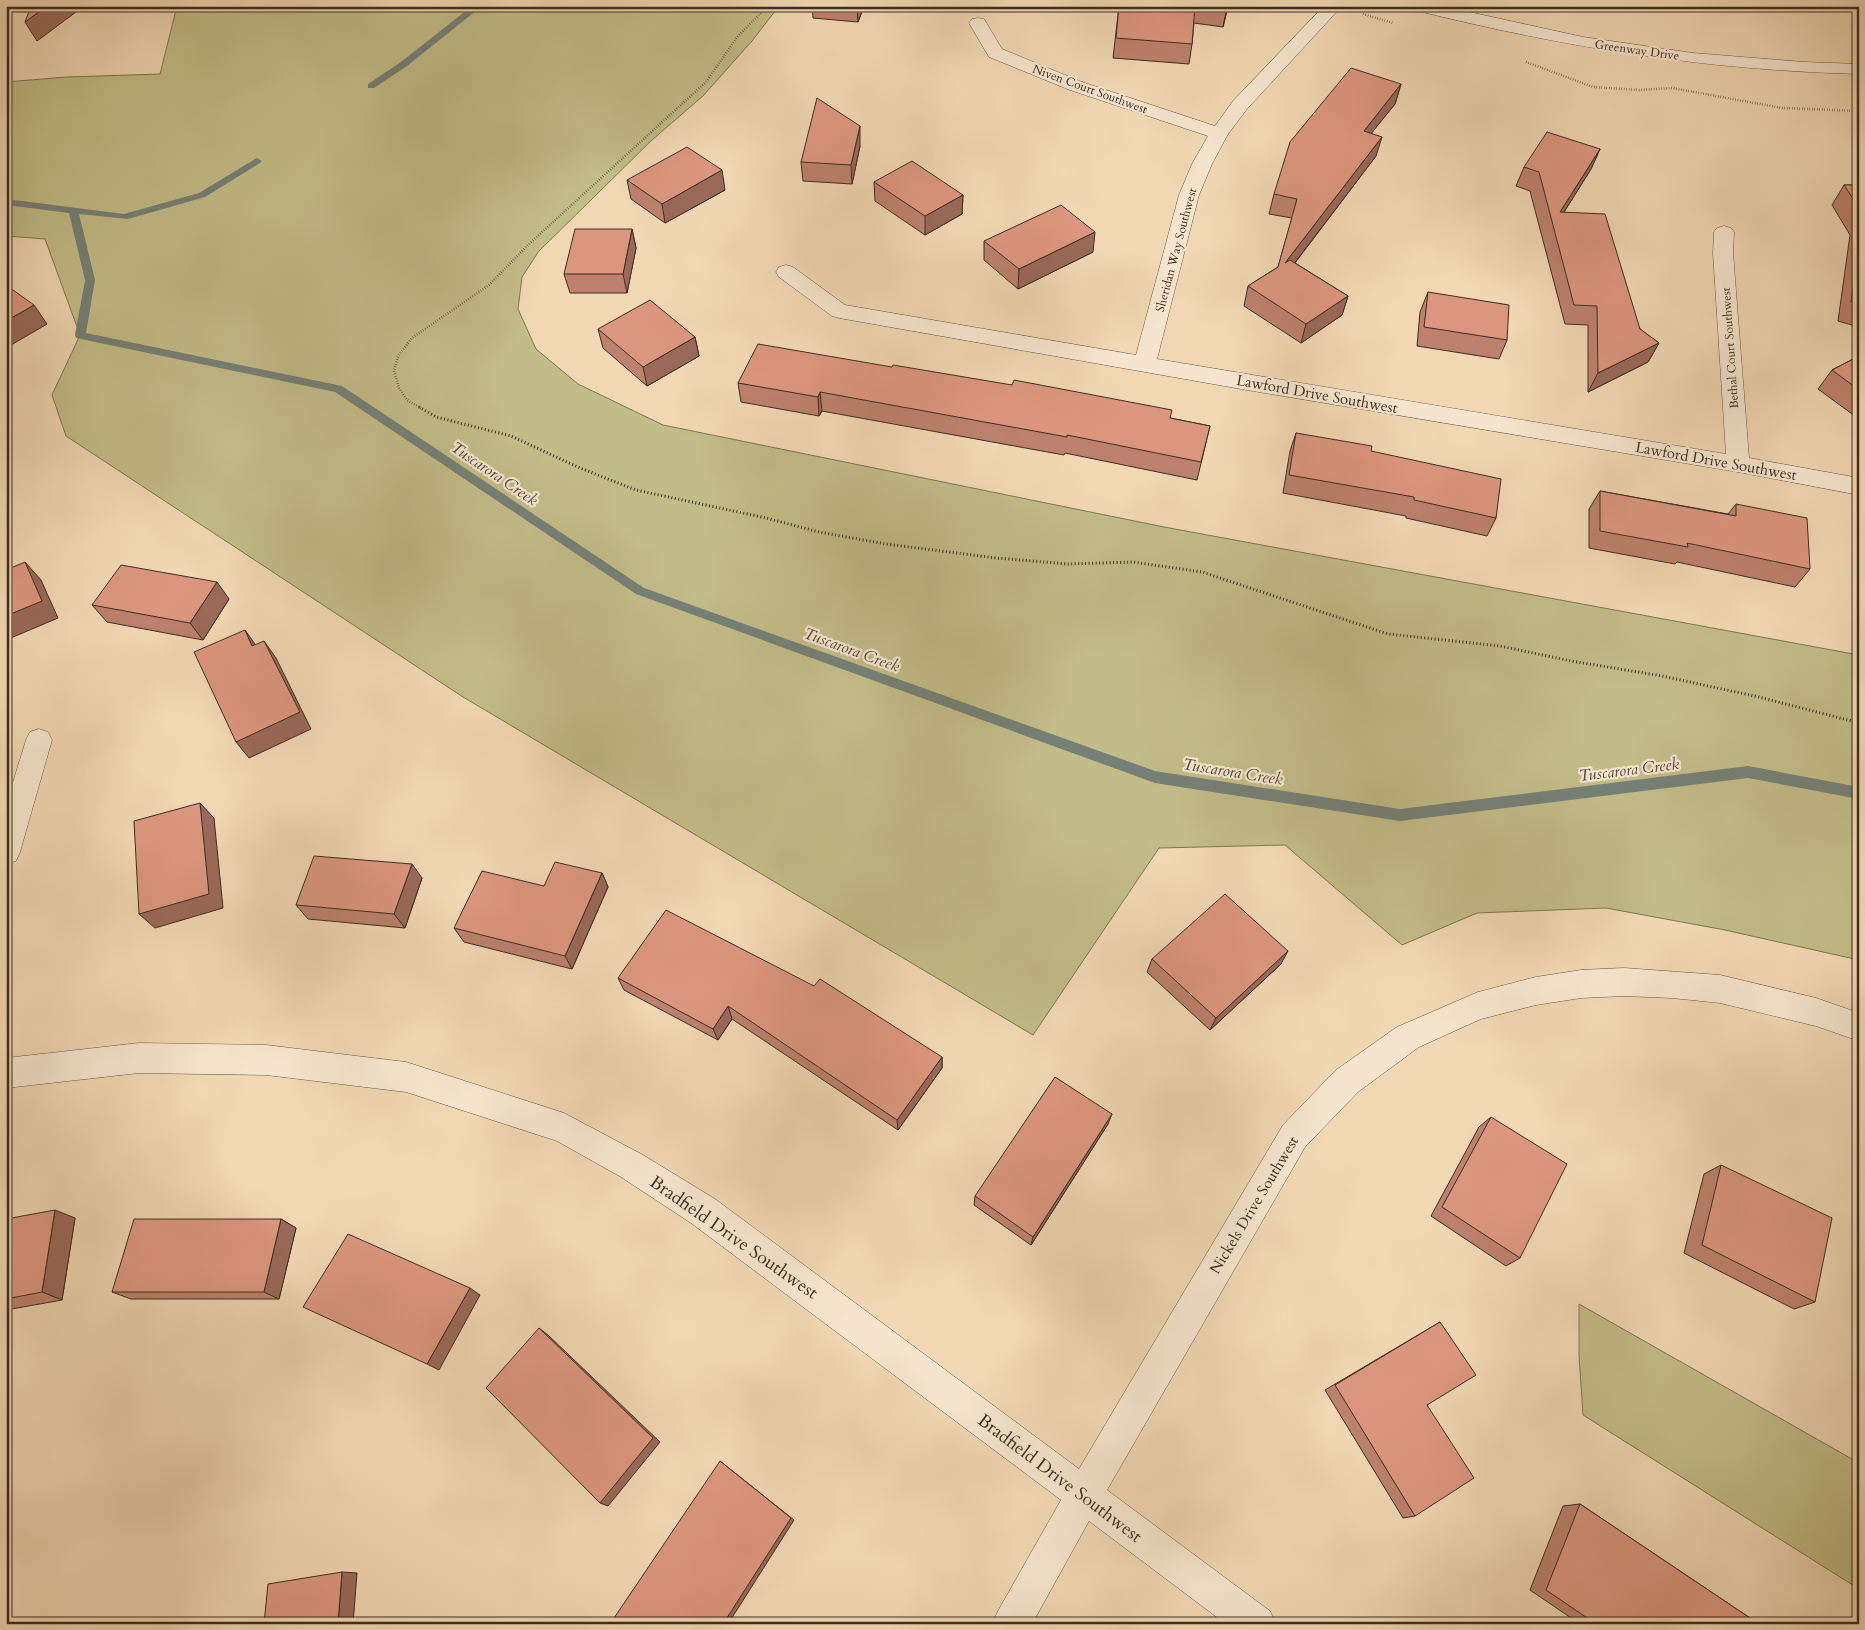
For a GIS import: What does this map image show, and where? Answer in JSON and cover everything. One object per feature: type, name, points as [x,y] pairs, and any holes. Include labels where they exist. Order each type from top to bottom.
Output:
[{"type":"street","name":"Sheridan Way Southwest","points":[[1145,363],[1189,195],[1202,164],[1219,133],[1240,105],[1334,6]]},
{"type":"street","name":"Greenway Drive","points":[[1420,6],[1517,30],[1636,51],[1766,65],[1859,69]]},
{"type":"street","name":"Niven Court Southwest","points":[[978,23],[995,53],[1076,86],[1219,133]]},
{"type":"street","name":"Bethal Court Southwest","points":[[1724,232],[1723,254],[1738,464]]},
{"type":"street","name":"Lawford Drive Southwest","points":[[786,272],[839,310],[1247,382],[1738,464],[1859,487]]},
{"type":"street","points":[[6,852],[39,740]]},
{"type":"street","name":"Nickels Drive Southwest","points":[[1011,1624],[1083,1496],[1294,1136],[1347,1081],[1408,1037],[1478,1006],[1536,991],[1580,984],[1624,982],[1720,989],[1816,1012],[1859,1027]]},
{"type":"street","name":"Bradfield Drive Southwest","points":[[6,1073],[139,1058],[266,1060],[406,1077],[564,1128],[632,1166],[703,1211],[1257,1624]]},
{"type":"path","points":[[768,6],[738,36],[706,82],[529,244],[489,285],[412,338],[398,356],[394,371],[399,388],[407,400],[436,417],[511,436],[580,468],[636,490],[766,518],[819,532],[886,544],[996,558],[1068,564],[1133,562],[1202,572],[1388,634],[1500,646],[1571,661],[1662,676],[1760,697],[1859,723]]},
{"type":"shaded area","points":[[177,6],[779,6],[752,41],[703,96],[652,140],[539,251],[522,277],[518,309],[536,349],[578,384],[663,425],[1164,527],[1859,655],[1859,960],[1725,930],[1606,908],[1477,913],[1402,945],[1285,845],[1159,848],[1033,1035],[463,697],[66,436],[52,395],[80,335],[45,239],[6,236],[6,82],[67,77],[160,74]]},
{"type":"shaded area","points":[[1579,1304],[1859,1463],[1859,1589],[1583,1415],[1579,1356]]},
{"type":"building","points":[[31,6],[47,6],[25,22]]},
{"type":"building","points":[[1119,6],[1195,6],[1192,44],[1116,38]]},
{"type":"building","points":[[1351,68],[1401,84],[1364,131],[1382,137],[1285,263],[1290,260],[1348,296],[1306,324],[1248,286],[1278,267],[1297,199],[1274,194],[1290,142]]},
{"type":"building","points":[[817,98],[860,126],[851,165],[801,162]]},
{"type":"building","points":[[1547,132],[1600,149],[1560,212],[1605,214],[1640,329],[1659,343],[1598,373],[1597,306],[1574,305],[1539,172],[1524,167]]},
{"type":"building","points":[[687,147],[722,170],[662,204],[627,180]]},
{"type":"building","points":[[912,161],[963,195],[925,216],[874,182]]},
{"type":"building","points":[[1844,185],[1859,185],[1859,208]]},
{"type":"building","points":[[1061,205],[1095,232],[1019,269],[984,241]]},
{"type":"building","points":[[575,229],[632,229],[623,274],[564,274]]},
{"type":"building","points":[[1859,248],[1859,304],[1851,302]]},
{"type":"building","points":[[6,285],[34,305],[6,321]]},
{"type":"building","points":[[1428,292],[1509,305],[1507,340],[1424,327]]},
{"type":"building","points":[[650,300],[695,337],[643,367],[598,329]]},
{"type":"building","points":[[758,344],[1012,385],[1014,380],[1172,410],[1170,418],[1210,426],[1201,462],[1067,435],[1067,437],[820,392],[818,397],[738,383]]},
{"type":"building","points":[[1859,356],[1859,390],[1832,370]]},
{"type":"building","points":[[1296,433],[1372,446],[1371,451],[1501,479],[1496,518],[1414,500],[1414,497],[1289,475]]},
{"type":"building","points":[[1600,491],[1736,516],[1736,504],[1807,518],[1810,569],[1687,543],[1688,547],[1600,531]]},
{"type":"building","points":[[25,562],[42,601],[6,616],[6,570]]},
{"type":"building","points":[[121,565],[217,582],[190,623],[92,605]]},
{"type":"building","points":[[245,630],[252,646],[264,641],[300,712],[236,742],[194,652]]},
{"type":"building","points":[[200,803],[209,894],[139,914],[134,821]]},
{"type":"building","points":[[314,856],[412,864],[394,914],[296,905]]},
{"type":"building","points":[[555,862],[602,873],[565,956],[454,928],[482,871],[544,886]]},
{"type":"building","points":[[1225,894],[1288,951],[1216,1018],[1152,959]]},
{"type":"building","points":[[666,910],[814,986],[820,979],[942,1057],[897,1120],[728,1006],[713,1029],[618,978]]},
{"type":"building","points":[[1055,1077],[1112,1114],[1033,1237],[975,1196]]},
{"type":"building","points":[[1491,1117],[1567,1164],[1520,1258],[1442,1207]]},
{"type":"building","points":[[1721,1165],[1832,1218],[1815,1302],[1702,1245]]},
{"type":"building","points":[[55,1210],[42,1292],[6,1299],[6,1219]]},
{"type":"building","points":[[134,1219],[281,1219],[264,1292],[112,1292]]},
{"type":"building","points":[[348,1234],[470,1288],[427,1364],[303,1307]]},
{"type":"building","points":[[1440,1322],[1476,1375],[1427,1405],[1474,1478],[1415,1516],[1335,1385]]},
{"type":"building","points":[[539,1328],[653,1438],[600,1503],[486,1388]]},
{"type":"building","points":[[720,1461],[791,1518],[723,1624],[610,1624]]},
{"type":"building","points":[[1580,1504],[1759,1624],[1596,1624],[1546,1590]]},
{"type":"building","points":[[342,1572],[338,1624],[264,1624],[268,1584]]},
{"type":"waterway","points":[[371,86],[404,64],[478,6]]},
{"type":"waterway","points":[[73,210],[124,217],[202,195],[257,161]]},
{"type":"waterway","name":"Tuscarora Creek","points":[[6,202],[73,210]]},
{"type":"waterway","name":"Tuscarora Creek","points":[[73,210],[90,280],[80,335],[338,389],[640,591],[1155,777],[1400,815],[1748,772],[1859,793]]}]
